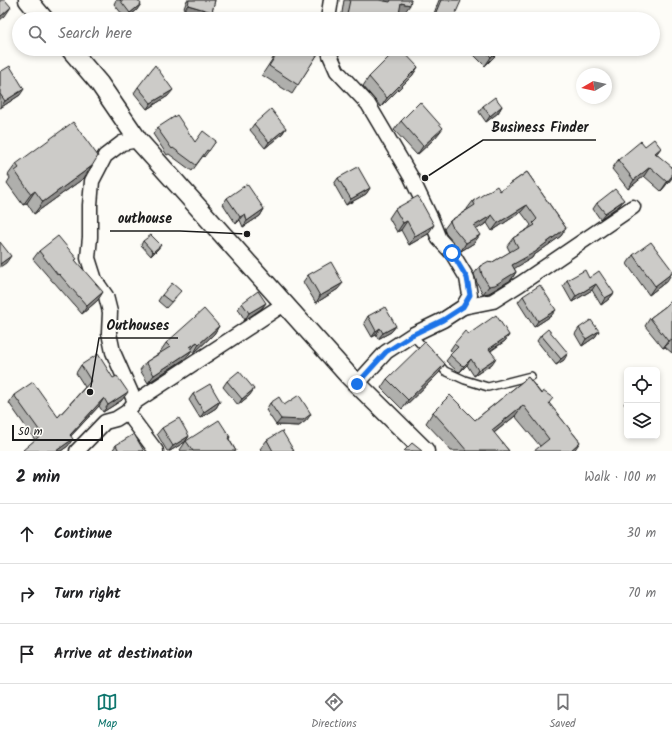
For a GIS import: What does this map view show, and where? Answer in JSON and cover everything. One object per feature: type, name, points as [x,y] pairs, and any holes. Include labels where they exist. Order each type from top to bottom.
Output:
[{"type":"street","points":[[28,0],[38,12]]},
{"type":"street","points":[[329,12],[331,0]]},
{"type":"street","points":[[76,56],[100,83],[138,140],[357,384],[425,451]]},
{"type":"street","points":[[330,56],[337,71],[368,104],[411,177],[439,239],[452,253],[467,278],[470,295],[463,307]]},
{"type":"street","points":[[138,140],[122,143],[105,156],[92,181],[88,258],[95,280],[106,296],[110,312],[109,332],[113,352],[131,407],[156,451]]},
{"type":"street","points":[[357,384],[386,352],[412,335],[443,320],[463,307],[493,301],[632,206]]},
{"type":"street","points":[[77,451],[105,422],[116,419],[131,407],[284,304]]},
{"type":"lane","points":[[412,335],[445,371],[465,380],[488,387],[531,376]]},
{"type":"building","points":[[0,0],[5,0],[11,7],[0,17]]},
{"type":"building","points":[[120,0],[138,0],[141,4],[129,12]]},
{"type":"building","points":[[189,0],[215,0],[212,12],[188,5]]},
{"type":"building","points":[[350,0],[379,0],[390,2],[391,0],[411,0],[410,5],[401,3],[399,12],[347,12]]},
{"type":"building","points":[[441,0],[461,1],[456,12],[436,12]]},
{"type":"building","points":[[275,56],[317,56],[298,85],[269,66]]},
{"type":"building","points":[[390,56],[408,56],[418,67],[387,98],[369,77]]},
{"type":"building","points":[[155,65],[173,90],[151,103],[138,87]]},
{"type":"building","points":[[10,66],[24,89],[5,101],[0,94],[0,72]]},
{"type":"building","points":[[495,97],[502,106],[490,116],[483,106]]},
{"type":"building","points":[[420,102],[443,128],[423,146],[401,121]]},
{"type":"building","points":[[271,109],[286,128],[269,142],[254,124]]},
{"type":"building","points":[[177,115],[195,142],[203,131],[216,141],[196,165],[173,148],[172,149],[157,128]]},
{"type":"building","points":[[73,122],[98,156],[92,166],[43,202],[35,191],[31,194],[15,171],[19,168],[16,164]]},
{"type":"building","points":[[654,139],[661,148],[655,153],[672,167],[672,176],[667,182],[650,167],[634,180],[618,160],[641,141],[645,146]]},
{"type":"building","points":[[358,167],[370,188],[351,199],[338,178]]},
{"type":"building","points":[[527,172],[566,228],[537,251],[512,265],[516,272],[495,285],[489,286],[482,275],[480,266],[489,261],[491,263],[518,247],[513,238],[535,225],[533,223],[537,219],[527,205],[498,223],[492,215],[474,226],[480,235],[466,243],[452,226],[450,221],[475,205],[473,201],[497,186],[500,191]]},
{"type":"building","points":[[247,184],[264,209],[247,221],[245,214],[240,217],[227,198]]},
{"type":"building","points":[[615,189],[624,200],[605,213],[597,203]]},
{"type":"building","points":[[418,196],[434,225],[415,236],[407,221],[403,223],[395,209]]},
{"type":"building","points":[[151,235],[161,245],[153,252],[143,241]]},
{"type":"building","points":[[58,236],[77,259],[75,260],[103,292],[87,306],[59,274],[58,275],[39,251]]},
{"type":"building","points":[[0,242],[11,256],[0,264]]},
{"type":"building","points":[[651,242],[672,270],[672,273],[655,286],[633,255]]},
{"type":"building","points":[[331,262],[343,283],[320,296],[308,275]]},
{"type":"building","points":[[585,270],[589,278],[599,271],[614,293],[605,298],[596,284],[576,296],[567,280]]},
{"type":"building","points":[[172,283],[181,291],[171,302],[162,295]]},
{"type":"building","points":[[540,285],[556,310],[538,321],[523,296]]},
{"type":"building","points":[[258,291],[266,303],[249,313],[242,303]]},
{"type":"building","points":[[672,300],[672,340],[671,339],[668,341],[650,318]]},
{"type":"building","points":[[385,307],[396,326],[383,333],[380,328],[376,331],[368,316]]},
{"type":"building","points":[[204,309],[219,326],[199,344],[197,342],[190,347],[192,350],[154,375],[146,362],[170,347],[166,343]]},
{"type":"building","points":[[496,315],[509,335],[489,349],[496,358],[478,370],[471,359],[464,366],[461,365],[450,355],[458,347],[454,344],[465,331],[469,334]]},
{"type":"building","points":[[591,320],[599,331],[586,339],[579,328]]},
{"type":"building","points":[[548,329],[568,353],[561,359],[541,335]]},
{"type":"building","points":[[425,342],[445,364],[408,400],[387,379]]},
{"type":"building","points":[[98,354],[113,378],[117,376],[128,392],[108,405],[104,398],[70,435],[73,439],[56,451],[24,451],[23,450],[42,434],[14,395],[33,382],[58,417],[91,381],[81,365]]},
{"type":"building","points":[[239,371],[254,389],[242,399],[227,381]]},
{"type":"building","points":[[528,377],[541,394],[543,391],[553,398],[549,403],[580,442],[570,451],[534,451],[549,439],[523,405],[492,430],[509,451],[467,451],[433,412],[450,395],[475,420]]},
{"type":"building","points":[[210,384],[220,401],[204,412],[193,394]]},
{"type":"building","points":[[299,395],[311,414],[303,420],[281,419],[270,403],[279,397],[284,405]]},
{"type":"building","points":[[179,418],[189,436],[173,446],[162,428]]},
{"type":"building","points":[[219,420],[230,437],[228,438],[236,451],[193,451],[186,441]]},
{"type":"building","points":[[282,431],[294,451],[273,451],[267,440]]},
{"type":"building","points":[[134,434],[144,451],[119,451],[116,445]]},
{"type":"building","points":[[412,443],[422,451],[404,451]]},
{"type":"place","name":"Business Finder","points":[[425,178]]},
{"type":"place","name":"outhouse","points":[[247,234]]},
{"type":"place","name":"Outhouses","points":[[90,392]]},
{"type":"route","points":[[357,384],[386,352],[412,335],[443,320],[463,307],[470,295],[467,278],[452,253]]}]
